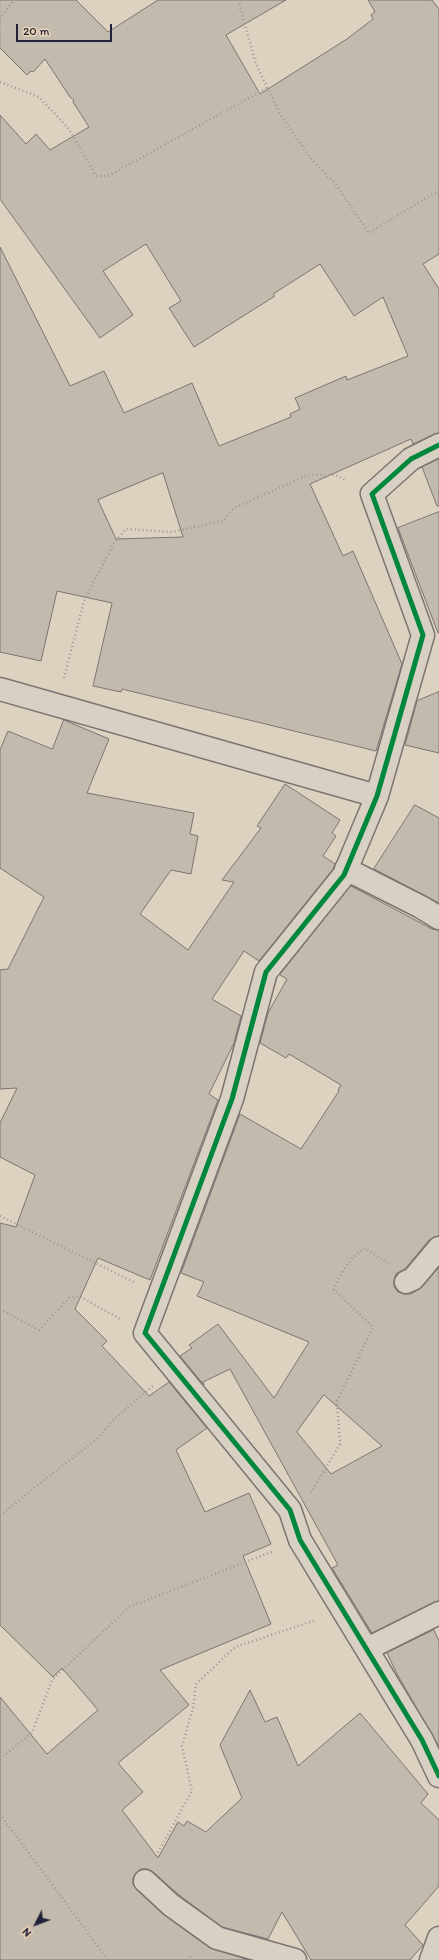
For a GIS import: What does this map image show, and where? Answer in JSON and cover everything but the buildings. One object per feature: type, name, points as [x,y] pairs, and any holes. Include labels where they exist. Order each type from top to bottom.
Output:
[{"type":"street","points":[[439,445],[411,459],[372,494],[423,635],[377,796],[344,875],[266,972],[232,1098],[145,1333],[290,1510],[297,1532],[343,1611],[422,1740],[439,1776]]},
{"type":"street","points":[[0,689],[377,796]]},
{"type":"street","points":[[346,869],[421,907],[439,918]]},
{"type":"street","points":[[406,1282],[413,1279],[439,1248]]},
{"type":"street","points":[[367,1649],[439,1613]]},
{"type":"street","points":[[145,1881],[171,1904],[217,1938],[295,1960]]},
{"type":"street","points":[[431,1960],[439,1938]]},
{"type":"path","points":[[0,19],[14,0]]},
{"type":"path","points":[[238,0],[256,64],[280,114],[310,156],[336,185],[369,232],[439,190]]},
{"type":"path","points":[[0,82],[39,97],[69,129],[96,176],[108,176],[267,88]]},
{"type":"path","points":[[56,706],[84,601],[114,543],[126,529],[172,532],[223,521],[234,508],[308,475],[336,475],[372,494]]},
{"type":"path","points":[[0,1216],[58,1243],[160,1295]]},
{"type":"path","points":[[0,1760],[32,1733],[52,1680],[129,1607],[193,1583],[297,1532],[340,1444],[337,1401],[373,1327],[334,1290],[338,1277],[357,1254],[365,1248],[387,1262],[406,1282]]},
{"type":"path","points":[[0,1309],[39,1330],[69,1298],[79,1296],[145,1333]]},
{"type":"path","points":[[0,1516],[97,1439],[112,1421],[173,1368]]},
{"type":"path","points":[[145,1881],[145,1878],[192,1791],[182,1746],[193,1708],[196,1684],[235,1647],[343,1611]]},
{"type":"path","points":[[0,1814],[108,1960]]},
{"type":"cycle path","points":[[439,445],[411,459],[372,494],[423,635],[377,796],[344,875],[266,972],[232,1099],[145,1333],[290,1510],[300,1540],[422,1740],[439,1776]]}]
